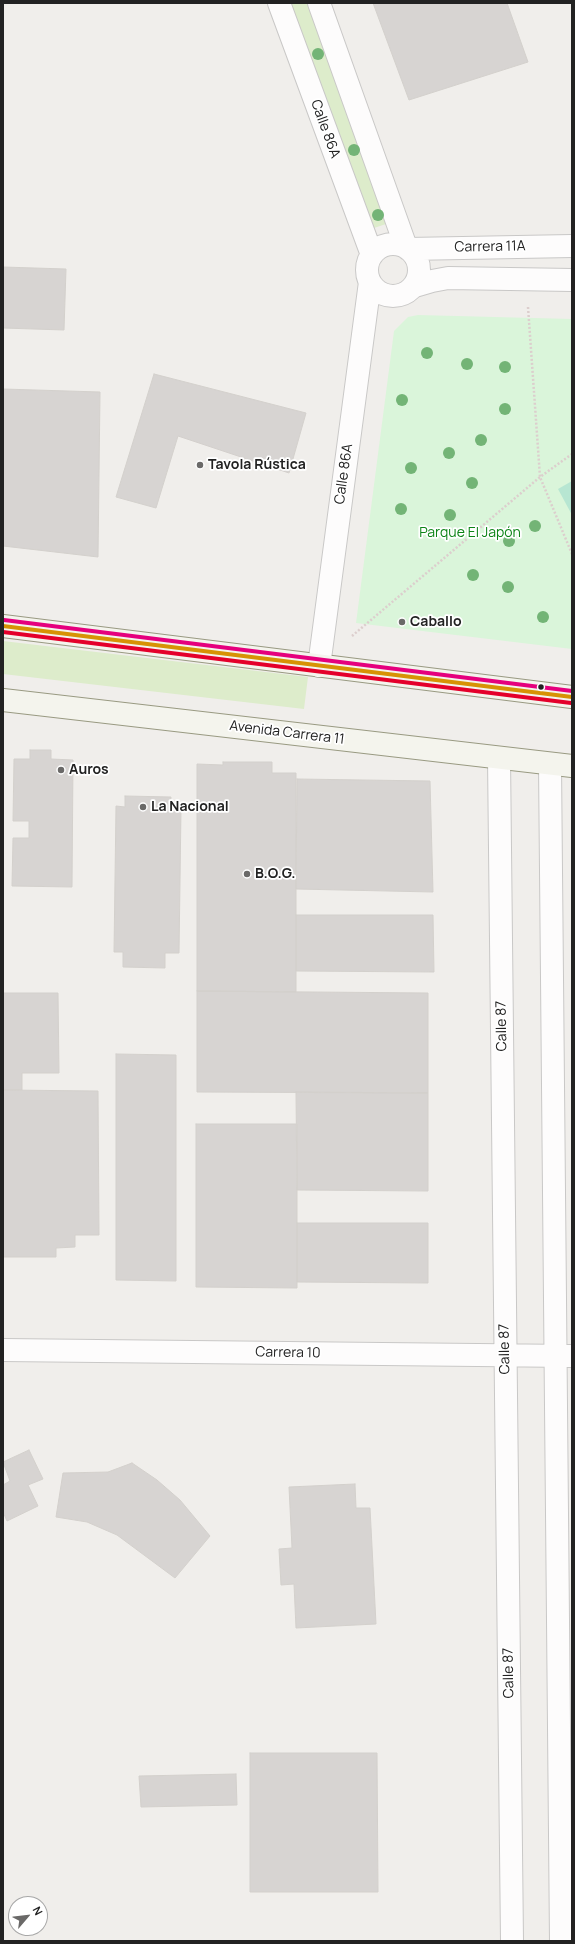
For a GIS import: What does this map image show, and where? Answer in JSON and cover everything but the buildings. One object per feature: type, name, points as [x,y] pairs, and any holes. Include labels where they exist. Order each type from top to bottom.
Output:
[{"type":"main road","points":[[3,626],[572,697]]},
{"type":"main road","name":"Avenida Carrera 11","points":[[3,700],[572,766]]},
{"type":"street","name":"Calle 86A","points":[[279,3],[372,255]]},
{"type":"street","points":[[319,3],[407,248]]},
{"type":"street","points":[[415,286],[420,269],[418,260],[413,252],[407,248],[391,244],[377,250],[372,255],[367,269],[370,282],[375,290],[383,295],[392,297],[400,296],[415,286],[448,278],[572,280]]},
{"type":"street","name":"Carrera 11A","points":[[407,248],[572,246]]},
{"type":"street","name":"Calle 86A","points":[[319,666],[370,282]]},
{"type":"street","name":"Calle 87","points":[[500,758],[512,1941]]},
{"type":"street","points":[[550,764],[564,1356],[561,1941]]},
{"type":"street","name":"Carrera 10","points":[[3,1350],[564,1356]]},
{"type":"path","points":[[527,279],[540,476],[572,554]]},
{"type":"path","points":[[319,666],[540,476],[572,454]]},
{"type":"green space","points":[[291,3],[308,3],[389,223],[374,228]]},
{"type":"green space","name":"Parque El Japón","points":[[418,315],[572,319],[572,649],[356,623],[394,331],[408,317]]},
{"type":"green space","points":[[572,481],[572,515],[558,489]]},
{"type":"green space","points":[[3,641],[308,677],[304,709],[3,674]]},
{"type":"transit line","points":[[4,620],[572,691]]},
{"type":"transit line","points":[[3,626],[572,697]]},
{"type":"transit line","points":[[3,632],[571,703]]},
{"type":"place","name":"Tavola Rústica","points":[[200,465]]},
{"type":"place","name":"Caballo","points":[[402,622]]},
{"type":"place","name":"Auros","points":[[61,770]]},
{"type":"place","name":"La Nacional","points":[[143,807]]},
{"type":"place","name":"B.O.G.","points":[[247,874]]}]
